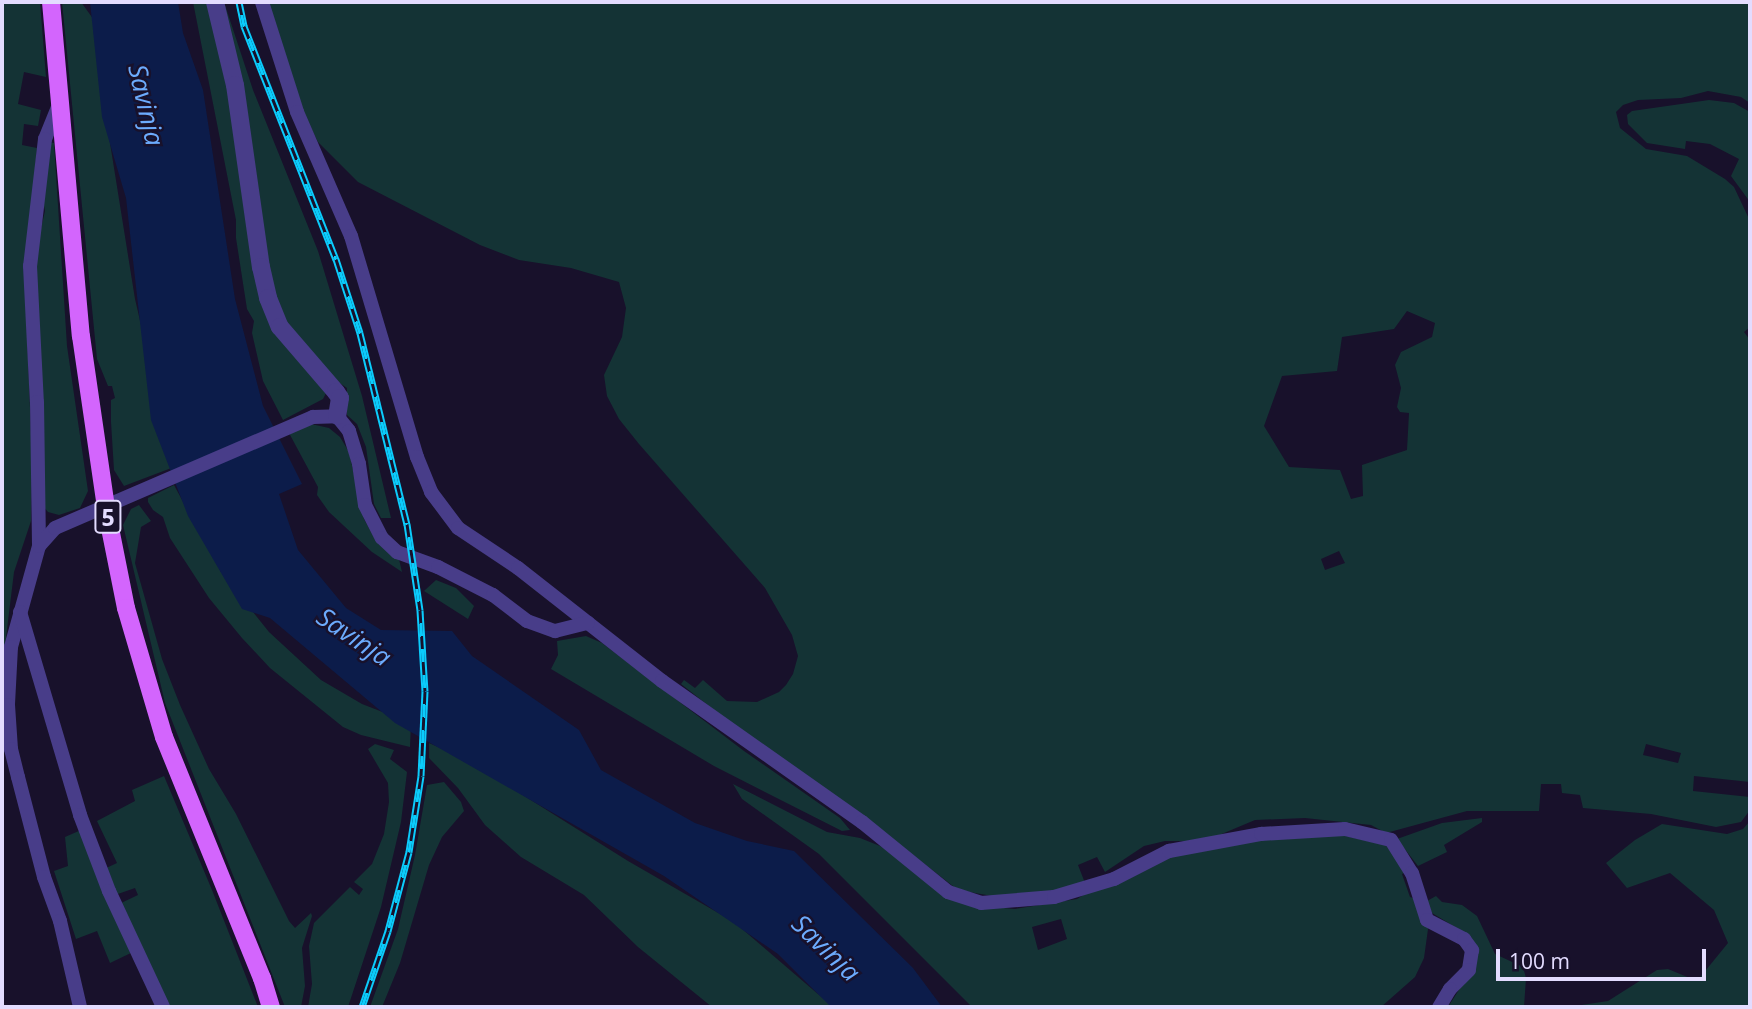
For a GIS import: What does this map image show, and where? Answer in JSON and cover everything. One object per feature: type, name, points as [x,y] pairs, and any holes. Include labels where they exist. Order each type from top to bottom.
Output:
[{"type":"main road","name":"5","points":[[51,2],[81,336],[106,508],[140,662],[163,737],[262,978],[271,1007]]},
{"type":"street","points":[[215,2],[235,85],[261,267],[268,298],[280,327],[340,398],[337,415],[349,431],[359,464],[365,505],[382,538],[397,552],[493,595],[527,621],[555,631],[588,623]]},
{"type":"street","points":[[262,2],[297,112],[351,236],[417,457],[431,492],[458,528],[518,568],[662,681],[862,822],[948,892],[981,903],[1054,897],[1114,880],[1169,851],[1261,834],[1345,829],[1391,840],[1412,873],[1427,920],[1464,939],[1472,950],[1469,970],[1450,989],[1439,1007]]},
{"type":"street","points":[[60,102],[45,139],[30,266],[37,402],[39,547],[11,647],[8,705],[11,749],[44,877],[60,921],[80,1007]]},
{"type":"street","points":[[39,547],[55,528],[313,417],[337,415]]},
{"type":"street","points":[[20,610],[80,815],[109,891],[163,1007]]},
{"type":"green space","points":[[2,2],[40,2],[46,77],[24,72],[18,104],[41,110],[38,126],[24,124],[22,145],[37,148],[25,281],[32,459],[31,521],[14,572],[2,670]]},
{"type":"green space","points":[[62,2],[81,2],[94,20],[102,93],[135,299],[174,467],[124,486],[114,470],[111,400],[115,398],[112,386],[108,386],[97,359]]},
{"type":"green space","points":[[193,2],[213,2],[263,295],[326,393],[323,399],[283,420],[263,381],[252,333],[254,321],[247,309],[236,238],[236,220]]},
{"type":"green space","points":[[217,2],[224,2],[253,90],[318,251],[362,396],[391,518],[381,518],[374,504],[366,447],[357,424],[347,415],[347,388],[331,377],[279,315]]},
{"type":"green space","points":[[267,2],[1750,2],[1750,103],[1741,97],[1708,91],[1681,98],[1638,100],[1623,105],[1616,112],[1620,128],[1646,149],[1687,156],[1725,179],[1734,187],[1750,221],[1750,327],[1744,332],[1750,340],[1750,782],[1694,776],[1693,791],[1750,797],[1750,810],[1741,822],[1716,827],[1651,814],[1583,808],[1580,795],[1562,793],[1561,784],[1541,784],[1539,811],[1467,811],[1386,833],[1371,825],[1305,818],[1255,820],[1205,841],[1165,841],[1144,846],[1105,872],[1097,857],[1078,865],[1085,883],[1062,892],[998,897],[958,890],[886,834],[747,736],[681,684],[684,680],[695,688],[703,680],[727,701],[757,702],[779,692],[786,685],[793,674],[798,656],[792,635],[765,588],[639,444],[619,419],[607,396],[604,375],[622,337],[626,308],[619,282],[571,268],[519,260],[480,245],[358,182],[318,142],[304,114]],"holes":[[[1407,311],[1435,323],[1432,337],[1401,352],[1395,365],[1401,388],[1397,407],[1400,412],[1409,413],[1407,450],[1362,465],[1363,496],[1351,499],[1340,470],[1289,467],[1264,426],[1282,376],[1337,371],[1342,337],[1394,329]],[[1339,551],[1345,563],[1325,570],[1321,559]],[[1646,744],[1681,753],[1678,763],[1643,755]]]},
{"type":"green space","points":[[1709,100],[1734,103],[1750,112],[1750,202],[1731,176],[1739,159],[1710,144],[1686,141],[1685,149],[1647,143],[1628,124],[1627,115],[1632,111]]},
{"type":"green space","points":[[49,142],[54,143],[67,346],[88,491],[80,508],[59,515],[48,512],[43,506],[32,267],[45,211],[42,196]]},
{"type":"green space","points":[[311,424],[329,428],[340,437],[349,452],[364,519],[375,539],[398,555],[402,572],[372,552],[329,512],[317,495],[318,487],[289,433]]},
{"type":"green space","points":[[174,485],[221,572],[269,632],[321,680],[362,704],[411,723],[410,747],[361,735],[343,727],[270,668],[242,638],[209,598],[170,538],[163,517],[153,510],[148,502],[148,498]]},
{"type":"green space","points":[[139,505],[151,521],[141,527],[135,563],[162,659],[180,705],[209,769],[236,814],[289,921],[295,928],[311,913],[312,916],[302,948],[305,986],[301,1007],[285,1007],[165,703],[123,525],[131,509]]},
{"type":"green space","points":[[436,580],[456,588],[474,606],[468,619],[424,591]]},
{"type":"green space","points":[[586,636],[602,643],[744,751],[840,818],[850,830],[842,831],[714,766],[551,669],[558,655],[557,641]]},
{"type":"green space","points":[[429,743],[467,760],[628,861],[734,922],[833,1007],[712,1007],[638,947],[584,895],[521,857],[485,825],[458,788],[429,758]]},
{"type":"green space","points":[[375,744],[394,750],[390,759],[407,772],[401,822],[381,907],[348,1007],[308,1007],[312,984],[309,946],[314,923],[350,887],[359,895],[363,889],[354,882],[372,864],[384,834],[389,802],[388,783],[368,749]]},
{"type":"green space","points":[[164,776],[258,1007],[167,1007],[119,904],[138,895],[135,888],[115,895],[104,869],[117,863],[97,821],[135,801],[132,790]]},
{"type":"green space","points":[[444,782],[461,802],[464,811],[442,837],[429,865],[400,963],[382,1007],[370,1007],[398,929],[427,785]]},
{"type":"green space","points":[[733,784],[827,832],[860,838],[880,846],[980,906],[1015,909],[1077,899],[1131,865],[1228,844],[1328,832],[1385,845],[1408,871],[1402,874],[1410,897],[1416,899],[1429,922],[1424,958],[1415,977],[1381,1007],[972,1007],[819,854],[742,799]],"holes":[[[1061,919],[1067,939],[1038,950],[1032,927]]]},
{"type":"green space","points":[[1482,818],[1482,822],[1444,845],[1447,852],[1418,866],[1397,839],[1442,823]]},
{"type":"green space","points":[[1750,821],[1750,1007],[1568,1007],[1608,1001],[1657,970],[1668,969],[1697,981],[1728,943],[1714,910],[1670,873],[1627,888],[1606,863],[1635,840],[1662,824],[1727,834],[1743,829]]},
{"type":"green space","points":[[81,830],[133,952],[110,963],[97,931],[76,939],[54,871],[68,866],[65,837]]},
{"type":"green space","points":[[1436,896],[1442,902],[1462,905],[1477,916],[1495,954],[1523,967],[1526,978],[1524,1007],[1448,1007],[1473,968],[1465,933],[1432,913],[1427,901]]},
{"type":"water","name":"Savinja","points":[[90,2],[178,2],[183,33],[203,90],[235,299],[263,406],[302,484],[279,494],[298,550],[346,608],[381,630],[452,631],[472,656],[579,730],[601,770],[695,823],[747,841],[794,851],[913,968],[942,1007],[831,1007],[778,954],[664,876],[395,723],[270,618],[242,609],[188,516],[151,420],[126,198],[102,117]]},
{"type":"railway","points":[[239,2],[244,26],[336,259],[360,333],[407,524],[420,610],[425,691],[421,776],[409,852],[388,931],[362,1007]]}]
